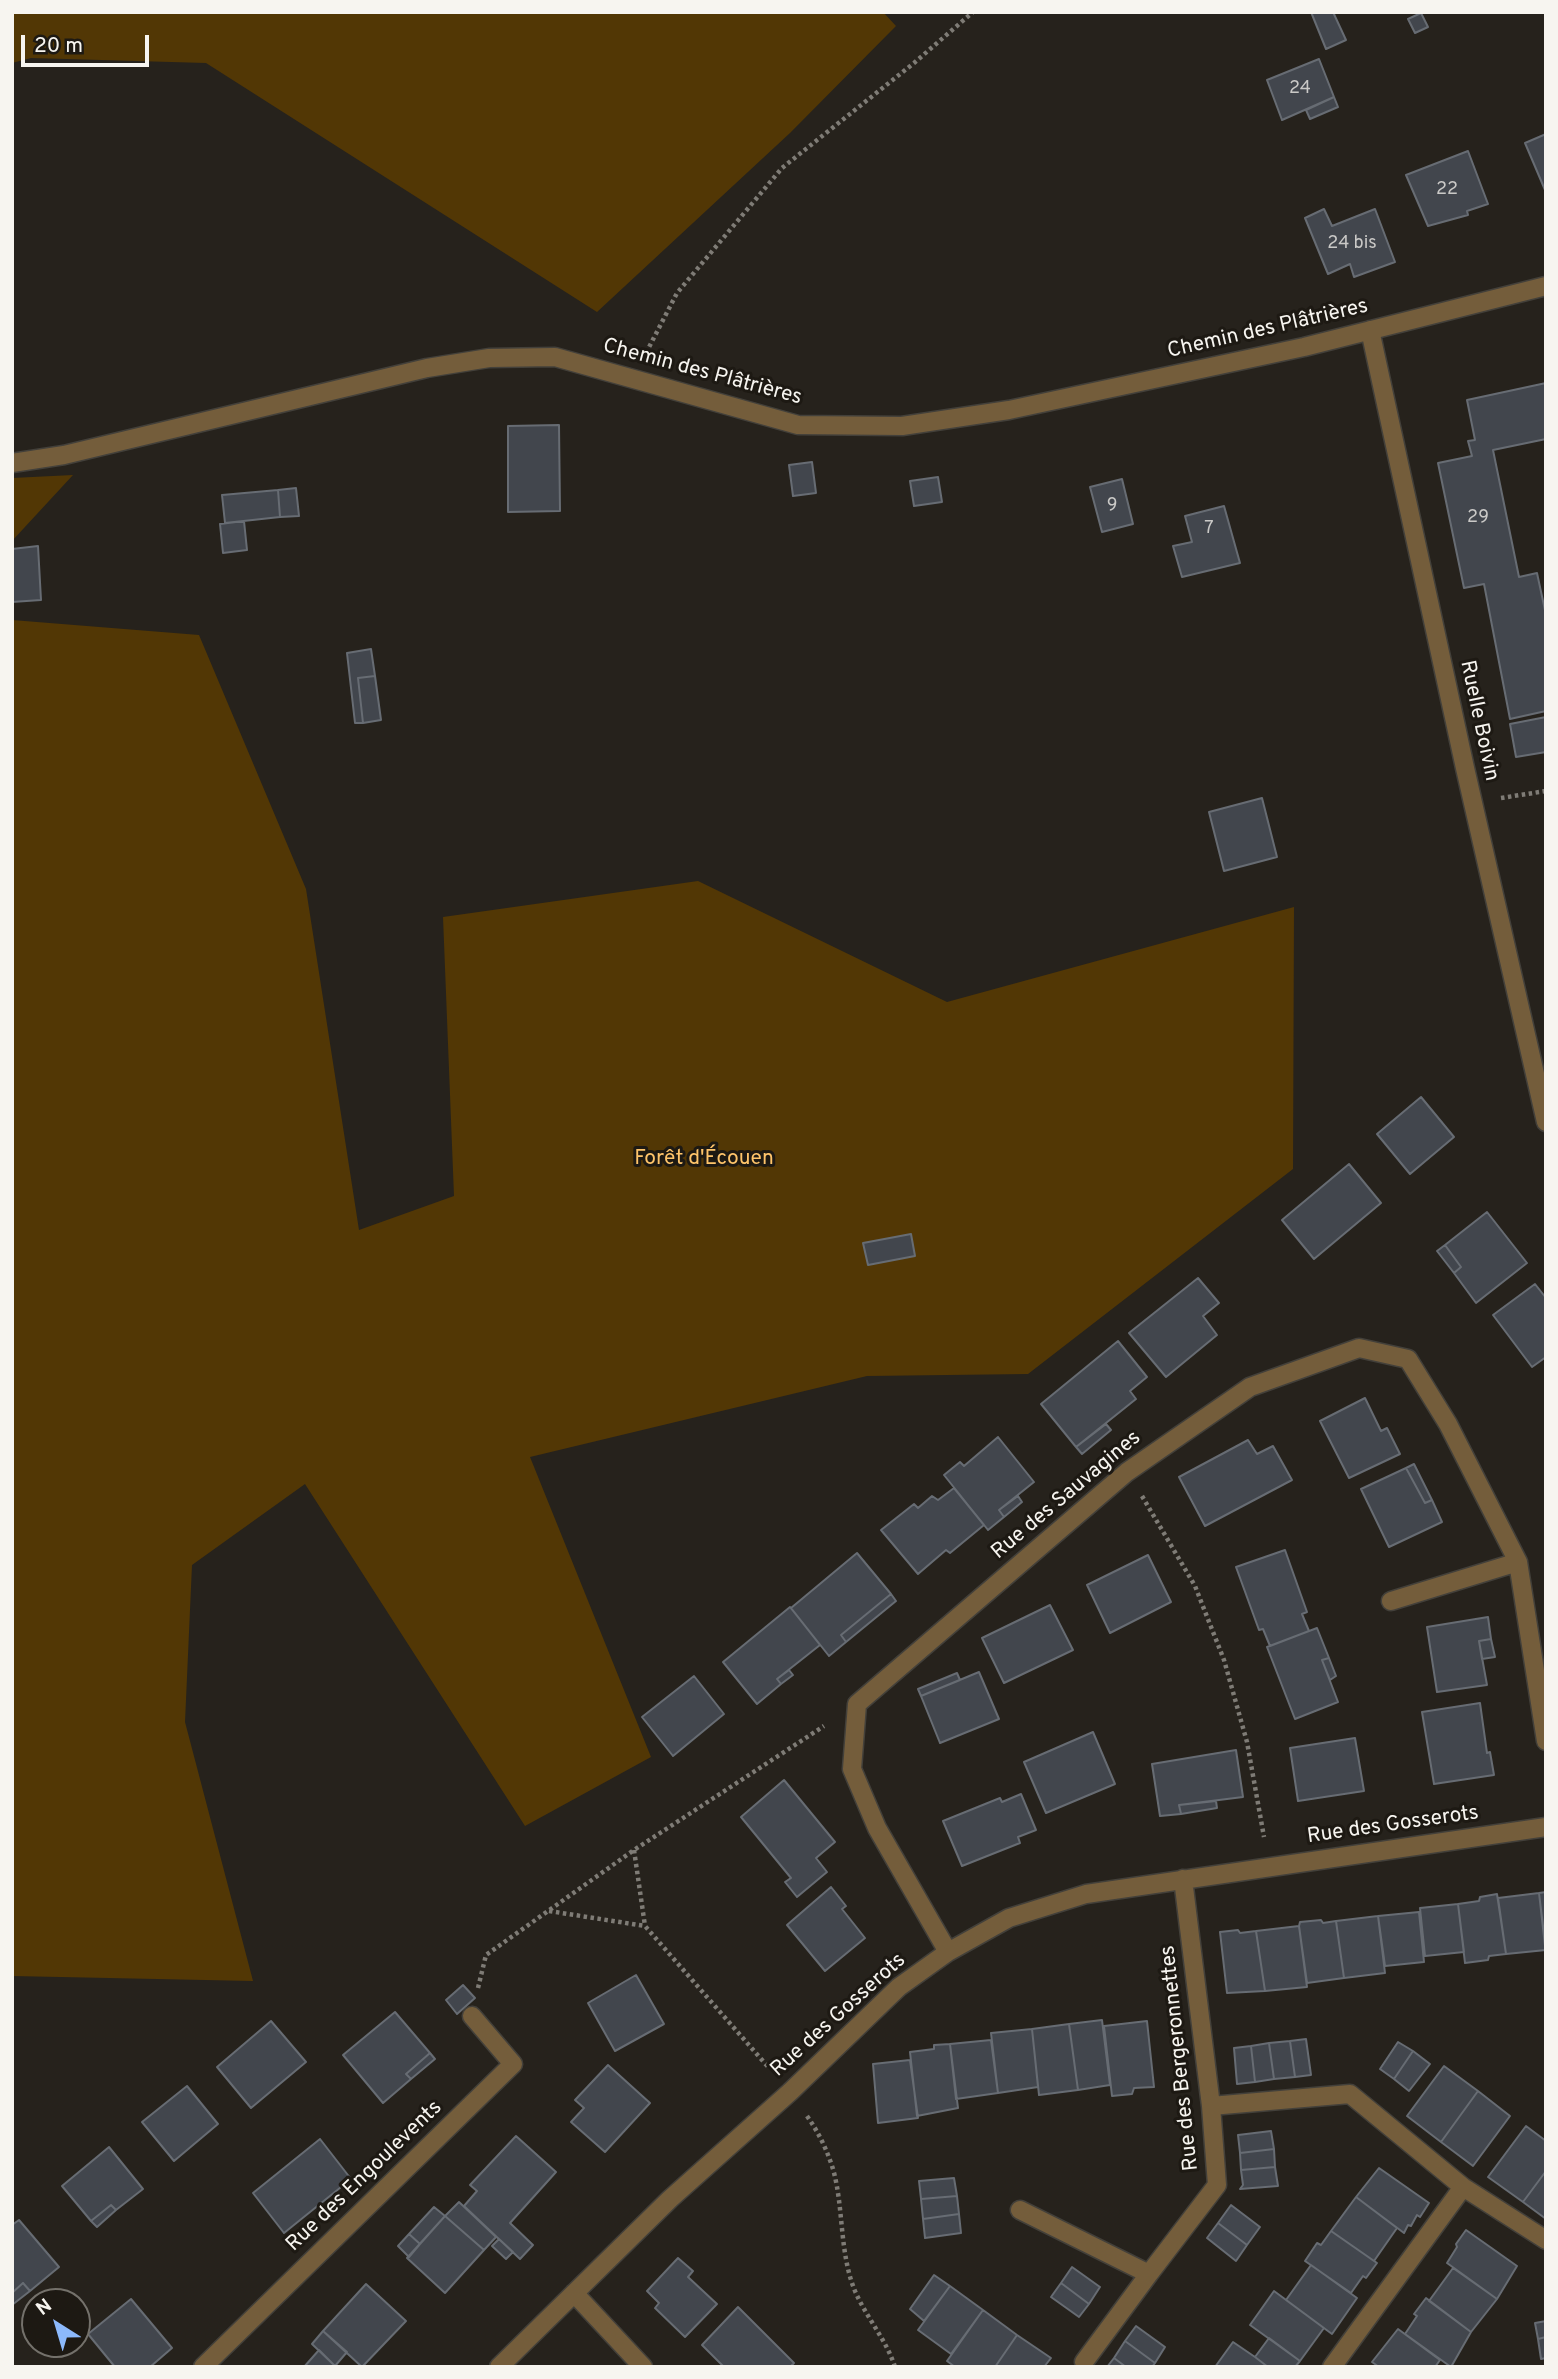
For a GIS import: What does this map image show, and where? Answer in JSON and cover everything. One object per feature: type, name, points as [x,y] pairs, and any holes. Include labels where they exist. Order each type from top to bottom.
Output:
[{"type":"street","name":"Chemin des Plâtrières","points":[[12,463],[64,455],[427,368],[489,358],[555,357],[799,425],[902,426],[1009,410],[1304,346],[1546,286]]},
{"type":"street","name":"Ruelle Boivin","points":[[1370,330],[1472,802],[1546,1122]]},
{"type":"street","name":"Rue des Sauvagines","points":[[857,1704],[1127,1472],[1250,1387],[1359,1348],[1408,1359],[1448,1424],[1518,1562],[1546,1741]]},
{"type":"street","points":[[1391,1601],[1518,1562]]},
{"type":"street","points":[[857,1704],[852,1769],[877,1828],[948,1952]]},
{"type":"street","name":"Rue des Gosserots","points":[[499,2367],[670,2199],[790,2092],[899,1987],[948,1952],[1009,1918],[1086,1894],[1546,1826]]},
{"type":"street","name":"Rue des Bergeronnettes","points":[[1084,2362],[1217,2185],[1211,2106],[1183,1879]]},
{"type":"street","name":"Rue des Engoulevents","points":[[203,2367],[513,2064],[472,2016]]},
{"type":"street","points":[[1211,2106],[1350,2094],[1463,2187],[1546,2240]]},
{"type":"street","points":[[1332,2367],[1463,2187]]},
{"type":"street","points":[[1020,2210],[1149,2274]]},
{"type":"street","points":[[574,2293],[643,2367]]},
{"type":"path","points":[[633,378],[677,293],[782,168],[914,63],[973,12]]},
{"type":"path","points":[[1472,802],[1546,791]]},
{"type":"path","points":[[1127,1472],[1195,1586],[1224,1660],[1248,1742],[1269,1867]]},
{"type":"path","points":[[472,2016],[486,1955],[634,1850],[857,1704]]},
{"type":"path","points":[[634,1850],[645,1926],[790,2092],[819,2134],[834,2171],[843,2247],[855,2291],[895,2367]]},
{"type":"path","points":[[549,1911],[645,1926]]},
{"type":"green space","points":[[12,12],[883,12],[896,26],[790,133],[597,312],[206,63],[31,58],[12,63]]},
{"type":"green space","points":[[73,475],[12,541],[12,478]]},
{"type":"green space","name":"Forêt d'Écouen","points":[[12,620],[199,635],[306,889],[359,1230],[454,1196],[443,917],[698,881],[947,1002],[1294,907],[1293,1169],[1028,1374],[867,1376],[530,1457],[651,1757],[525,1826],[305,1484],[192,1565],[185,1722],[253,1981],[12,1976]]},
{"type":"building","points":[[1311,12],[1333,12],[1346,40],[1326,49]]},
{"type":"building","points":[[1421,13],[1428,27],[1415,33],[1408,19]]},
{"type":"building","points":[[1319,59],[1334,97],[1282,120],[1267,80]]},
{"type":"building","points":[[1334,97],[1338,107],[1310,119],[1306,110]]},
{"type":"building","points":[[1546,134],[1546,190],[1545,190],[1525,143]]},
{"type":"building","points":[[1468,151],[1488,204],[1467,211],[1468,215],[1428,226],[1406,175]]},
{"type":"building","points":[[1324,209],[1332,226],[1375,209],[1395,262],[1354,277],[1350,264],[1328,274],[1305,218]]},
{"type":"building","points":[[1546,383],[1546,439],[1493,450],[1519,577],[1537,573],[1546,615],[1546,711],[1510,719],[1484,584],[1464,588],[1438,463],[1472,456],[1468,441],[1475,440],[1467,400]]},
{"type":"building","points":[[559,425],[560,511],[508,512],[508,426]]},
{"type":"building","points":[[812,462],[816,493],[793,496],[789,465]]},
{"type":"building","points":[[938,477],[942,502],[914,506],[910,481]]},
{"type":"building","points":[[1122,479],[1133,524],[1102,532],[1090,487]]},
{"type":"building","points":[[296,488],[299,516],[280,517],[278,490]]},
{"type":"building","points":[[278,490],[280,517],[225,523],[222,495]]},
{"type":"building","points":[[1224,506],[1240,563],[1182,577],[1173,546],[1192,542],[1185,516]]},
{"type":"building","points":[[244,521],[247,550],[223,553],[220,524]]},
{"type":"building","points":[[38,546],[41,600],[12,602],[12,549]]},
{"type":"building","points":[[371,649],[375,676],[358,678],[363,723],[355,723],[347,653]]},
{"type":"building","points":[[375,676],[381,720],[363,723],[358,678]]},
{"type":"building","points":[[1546,717],[1546,752],[1516,757],[1510,724]]},
{"type":"building","points":[[1262,798],[1277,857],[1224,871],[1209,812]]},
{"type":"building","points":[[1421,1097],[1454,1137],[1410,1174],[1377,1134]]},
{"type":"building","points":[[1349,1164],[1381,1203],[1314,1259],[1282,1220]]},
{"type":"building","points":[[1487,1212],[1527,1263],[1476,1303],[1454,1273],[1461,1267],[1445,1245]]},
{"type":"building","points":[[911,1234],[915,1256],[868,1265],[863,1243]]},
{"type":"building","points":[[1445,1245],[1461,1267],[1454,1273],[1437,1251]]},
{"type":"building","points":[[1198,1278],[1219,1303],[1203,1316],[1217,1335],[1166,1377],[1129,1333]]},
{"type":"building","points":[[1535,1284],[1546,1298],[1546,1357],[1532,1367],[1493,1315]]},
{"type":"building","points":[[1118,1341],[1147,1377],[1130,1391],[1136,1399],[1076,1447],[1041,1404]]},
{"type":"building","points":[[1365,1398],[1381,1431],[1387,1428],[1400,1454],[1349,1478],[1320,1421]]},
{"type":"building","points":[[1106,1424],[1111,1430],[1082,1454],[1076,1447]]},
{"type":"building","points":[[998,1437],[1034,1482],[999,1510],[1004,1517],[988,1530],[944,1475],[960,1462],[964,1466]]},
{"type":"building","points":[[1248,1440],[1257,1454],[1273,1446],[1292,1480],[1205,1526],[1179,1477]]},
{"type":"building","points":[[1414,1464],[1432,1500],[1425,1503],[1406,1468]]},
{"type":"building","points":[[1406,1468],[1425,1503],[1432,1500],[1442,1522],[1389,1547],[1361,1489]]},
{"type":"building","points":[[954,1488],[984,1525],[950,1553],[946,1550],[918,1574],[881,1530],[914,1504],[918,1508],[932,1496],[938,1500]]},
{"type":"building","points":[[1018,1496],[1022,1502],[1004,1517],[999,1510]]},
{"type":"building","points":[[1285,1550],[1307,1612],[1302,1614],[1309,1631],[1270,1646],[1263,1629],[1259,1630],[1236,1567]]},
{"type":"building","points":[[857,1553],[891,1594],[841,1635],[846,1642],[829,1656],[791,1608]]},
{"type":"building","points":[[1148,1555],[1171,1602],[1110,1633],[1087,1585]]},
{"type":"building","points":[[891,1594],[896,1601],[846,1642],[841,1635]]},
{"type":"building","points":[[1050,1605],[1073,1650],[1004,1683],[982,1638]]},
{"type":"building","points":[[790,1607],[820,1645],[777,1679],[781,1684],[757,1704],[723,1662]]},
{"type":"building","points":[[1488,1617],[1491,1639],[1479,1641],[1487,1685],[1437,1692],[1427,1627]]},
{"type":"building","points":[[1317,1628],[1329,1658],[1322,1660],[1338,1702],[1295,1719],[1267,1647]]},
{"type":"building","points":[[1491,1639],[1495,1657],[1482,1659],[1479,1641]]},
{"type":"building","points":[[1329,1658],[1336,1676],[1330,1680],[1322,1660]]},
{"type":"building","points":[[789,1670],[793,1675],[781,1684],[777,1679]]},
{"type":"building","points":[[979,1672],[999,1719],[940,1743],[921,1696]]},
{"type":"building","points":[[957,1673],[960,1680],[921,1696],[918,1689]]},
{"type":"building","points":[[694,1676],[724,1714],[673,1756],[642,1717]]},
{"type":"building","points":[[1480,1703],[1487,1753],[1490,1752],[1494,1775],[1434,1784],[1422,1712]]},
{"type":"building","points":[[1093,1732],[1115,1784],[1046,1813],[1024,1762]]},
{"type":"building","points":[[1355,1738],[1364,1791],[1298,1801],[1290,1748]]},
{"type":"building","points":[[1236,1750],[1243,1797],[1179,1805],[1181,1814],[1160,1816],[1152,1764]]},
{"type":"building","points":[[784,1780],[835,1842],[816,1858],[827,1872],[797,1897],[785,1882],[791,1878],[741,1817]]},
{"type":"building","points":[[1021,1794],[1036,1830],[1018,1837],[1020,1843],[962,1866],[943,1821],[1000,1798],[1002,1802]]},
{"type":"building","points":[[1216,1801],[1217,1808],[1181,1814],[1179,1805]]},
{"type":"building","points":[[831,1887],[846,1906],[842,1909],[865,1938],[825,1971],[787,1925]]},
{"type":"building","points":[[1546,1892],[1546,1946],[1545,1946],[1539,1893]]},
{"type":"building","points":[[1539,1893],[1546,1950],[1506,1954],[1498,1898]]},
{"type":"building","points":[[1497,1894],[1506,1954],[1465,1963],[1458,1904],[1479,1901],[1480,1897]]},
{"type":"building","points":[[1458,1904],[1464,1952],[1425,1956],[1420,1908]]},
{"type":"building","points":[[1419,1912],[1424,1962],[1385,1966],[1378,1916]]},
{"type":"building","points":[[1378,1916],[1385,1973],[1344,1978],[1336,1921]]},
{"type":"building","points":[[1321,1920],[1323,1923],[1336,1921],[1344,1978],[1307,1983],[1299,1926],[1300,1922]]},
{"type":"building","points":[[1299,1926],[1307,1987],[1265,1991],[1256,1931]]},
{"type":"building","points":[[1238,1930],[1240,1933],[1256,1931],[1265,1991],[1227,1993],[1220,1932]]},
{"type":"building","points":[[636,1975],[664,2024],[615,2051],[588,2003]]},
{"type":"building","points":[[463,1985],[475,1998],[457,2014],[446,2000]]},
{"type":"building","points":[[395,2012],[430,2053],[406,2074],[411,2079],[383,2103],[343,2055]]},
{"type":"building","points":[[1102,2020],[1110,2085],[1078,2090],[1069,2024]]},
{"type":"building","points":[[271,2021],[306,2062],[251,2108],[217,2067]]},
{"type":"building","points":[[1147,2021],[1154,2087],[1134,2088],[1132,2094],[1112,2096],[1104,2026]]},
{"type":"building","points":[[1069,2024],[1078,2090],[1039,2095],[1032,2029]]},
{"type":"building","points":[[1032,2029],[1038,2087],[998,2093],[991,2033]]},
{"type":"building","points":[[1306,2039],[1311,2075],[1295,2077],[1290,2041]]},
{"type":"building","points":[[991,2040],[998,2093],[956,2099],[950,2044]]},
{"type":"building","points":[[1290,2041],[1295,2077],[1274,2079],[1269,2043]]},
{"type":"building","points":[[1398,2042],[1413,2051],[1394,2079],[1380,2069]]},
{"type":"building","points":[[1269,2043],[1274,2079],[1255,2082],[1251,2046]]},
{"type":"building","points":[[950,2044],[958,2108],[917,2116],[910,2052],[934,2049],[934,2045]]},
{"type":"building","points":[[1251,2046],[1255,2082],[1237,2084],[1234,2048]]},
{"type":"building","points":[[1413,2051],[1430,2064],[1409,2091],[1394,2079]]},
{"type":"building","points":[[430,2053],[435,2059],[411,2079],[406,2074]]},
{"type":"building","points":[[910,2060],[918,2118],[878,2123],[873,2064]]},
{"type":"building","points":[[608,2065],[650,2103],[605,2152],[571,2122],[584,2108],[575,2100]]},
{"type":"building","points":[[1444,2066],[1478,2091],[1441,2142],[1407,2116]]},
{"type":"building","points":[[187,2086],[218,2124],[174,2161],[142,2122]]},
{"type":"building","points":[[1478,2091],[1510,2116],[1473,2166],[1441,2142]]},
{"type":"building","points":[[1526,2126],[1546,2141],[1546,2171],[1523,2202],[1488,2177]]},
{"type":"building","points":[[1271,2131],[1274,2149],[1240,2153],[1238,2135]]},
{"type":"building","points":[[516,2136],[556,2172],[510,2223],[533,2245],[520,2259],[464,2206],[477,2191],[470,2185]]},
{"type":"building","points":[[320,2139],[351,2179],[284,2233],[253,2193]]},
{"type":"building","points":[[109,2147],[143,2189],[116,2210],[111,2205],[91,2221],[62,2186]]},
{"type":"building","points":[[1274,2149],[1275,2167],[1241,2170],[1240,2153]]},
{"type":"building","points":[[1275,2167],[1278,2186],[1240,2189],[1243,2185],[1241,2170]]},
{"type":"building","points":[[1379,2168],[1429,2203],[1404,2233],[1356,2197]]},
{"type":"building","points":[[1546,2171],[1546,2219],[1523,2202]]},
{"type":"building","points":[[954,2178],[957,2196],[921,2199],[919,2181]]},
{"type":"building","points":[[957,2196],[959,2214],[923,2219],[921,2199]]},
{"type":"building","points":[[1356,2197],[1397,2228],[1374,2261],[1331,2231]]},
{"type":"building","points":[[459,2202],[496,2237],[484,2250],[445,2216]]},
{"type":"building","points":[[111,2205],[116,2210],[97,2227],[91,2221]]},
{"type":"building","points":[[1231,2205],[1260,2227],[1247,2245],[1218,2223]]},
{"type":"building","points":[[434,2207],[445,2216],[420,2244],[409,2234]]},
{"type":"building","points":[[959,2214],[961,2233],[925,2238],[923,2219]]},
{"type":"building","points":[[445,2216],[484,2250],[445,2293],[407,2258]]},
{"type":"building","points":[[19,2220],[59,2267],[34,2288],[27,2288],[23,2283],[12,2293],[12,2225]]},
{"type":"building","points":[[1218,2223],[1247,2245],[1236,2261],[1207,2238]]},
{"type":"building","points":[[1466,2230],[1517,2266],[1497,2299],[1447,2263]]},
{"type":"building","points":[[1331,2231],[1377,2263],[1351,2293],[1305,2261],[1317,2243],[1321,2245]]},
{"type":"building","points":[[409,2234],[420,2244],[409,2257],[398,2246]]},
{"type":"building","points":[[499,2239],[513,2252],[506,2259],[492,2246]]},
{"type":"building","points":[[678,2258],[693,2271],[688,2277],[717,2304],[685,2337],[655,2308],[659,2303],[647,2291]]},
{"type":"building","points":[[1311,2265],[1357,2298],[1332,2334],[1286,2300]]},
{"type":"building","points":[[1072,2267],[1100,2287],[1089,2304],[1061,2283]]},
{"type":"building","points":[[1453,2268],[1497,2299],[1471,2332],[1429,2301]]},
{"type":"building","points":[[934,2275],[950,2286],[924,2321],[910,2309]]},
{"type":"building","points":[[23,2283],[27,2288],[21,2288],[21,2298],[12,2305],[12,2293]]},
{"type":"building","points":[[1061,2283],[1089,2304],[1079,2317],[1051,2297]]},
{"type":"building","points":[[366,2284],[406,2321],[362,2367],[323,2331]]},
{"type":"building","points":[[950,2286],[983,2310],[951,2354],[918,2330]]},
{"type":"building","points":[[1274,2291],[1324,2328],[1300,2361],[1250,2325]]},
{"type":"building","points":[[1426,2298],[1471,2332],[1451,2367],[1405,2334],[1417,2316],[1414,2314]]},
{"type":"building","points":[[131,2299],[172,2348],[150,2367],[115,2367],[91,2338],[91,2332]]},
{"type":"building","points":[[738,2307],[794,2363],[790,2367],[724,2367],[702,2345]]},
{"type":"building","points":[[983,2310],[1017,2335],[995,2367],[955,2367],[947,2361]]},
{"type":"building","points":[[1546,2321],[1546,2337],[1538,2339],[1535,2323]]},
{"type":"building","points":[[1136,2326],[1165,2347],[1155,2363],[1125,2341]]},
{"type":"building","points":[[1398,2329],[1440,2360],[1435,2367],[1379,2367],[1372,2362]]},
{"type":"building","points":[[323,2331],[347,2352],[335,2366],[312,2344]]},
{"type":"building","points":[[1017,2335],[1051,2358],[1044,2367],[995,2367]]},
{"type":"building","points":[[1546,2337],[1546,2358],[1541,2359],[1538,2339]]},
{"type":"building","points":[[1269,2338],[1300,2361],[1295,2367],[1268,2367],[1255,2357]]},
{"type":"building","points":[[1125,2341],[1155,2363],[1152,2367],[1126,2367],[1114,2358]]},
{"type":"building","points":[[1233,2342],[1255,2357],[1268,2367],[1215,2367]]},
{"type":"building","points":[[319,2350],[336,2367],[304,2367]]},
{"type":"building","points":[[1114,2358],[1126,2367],[1107,2367]]}]
